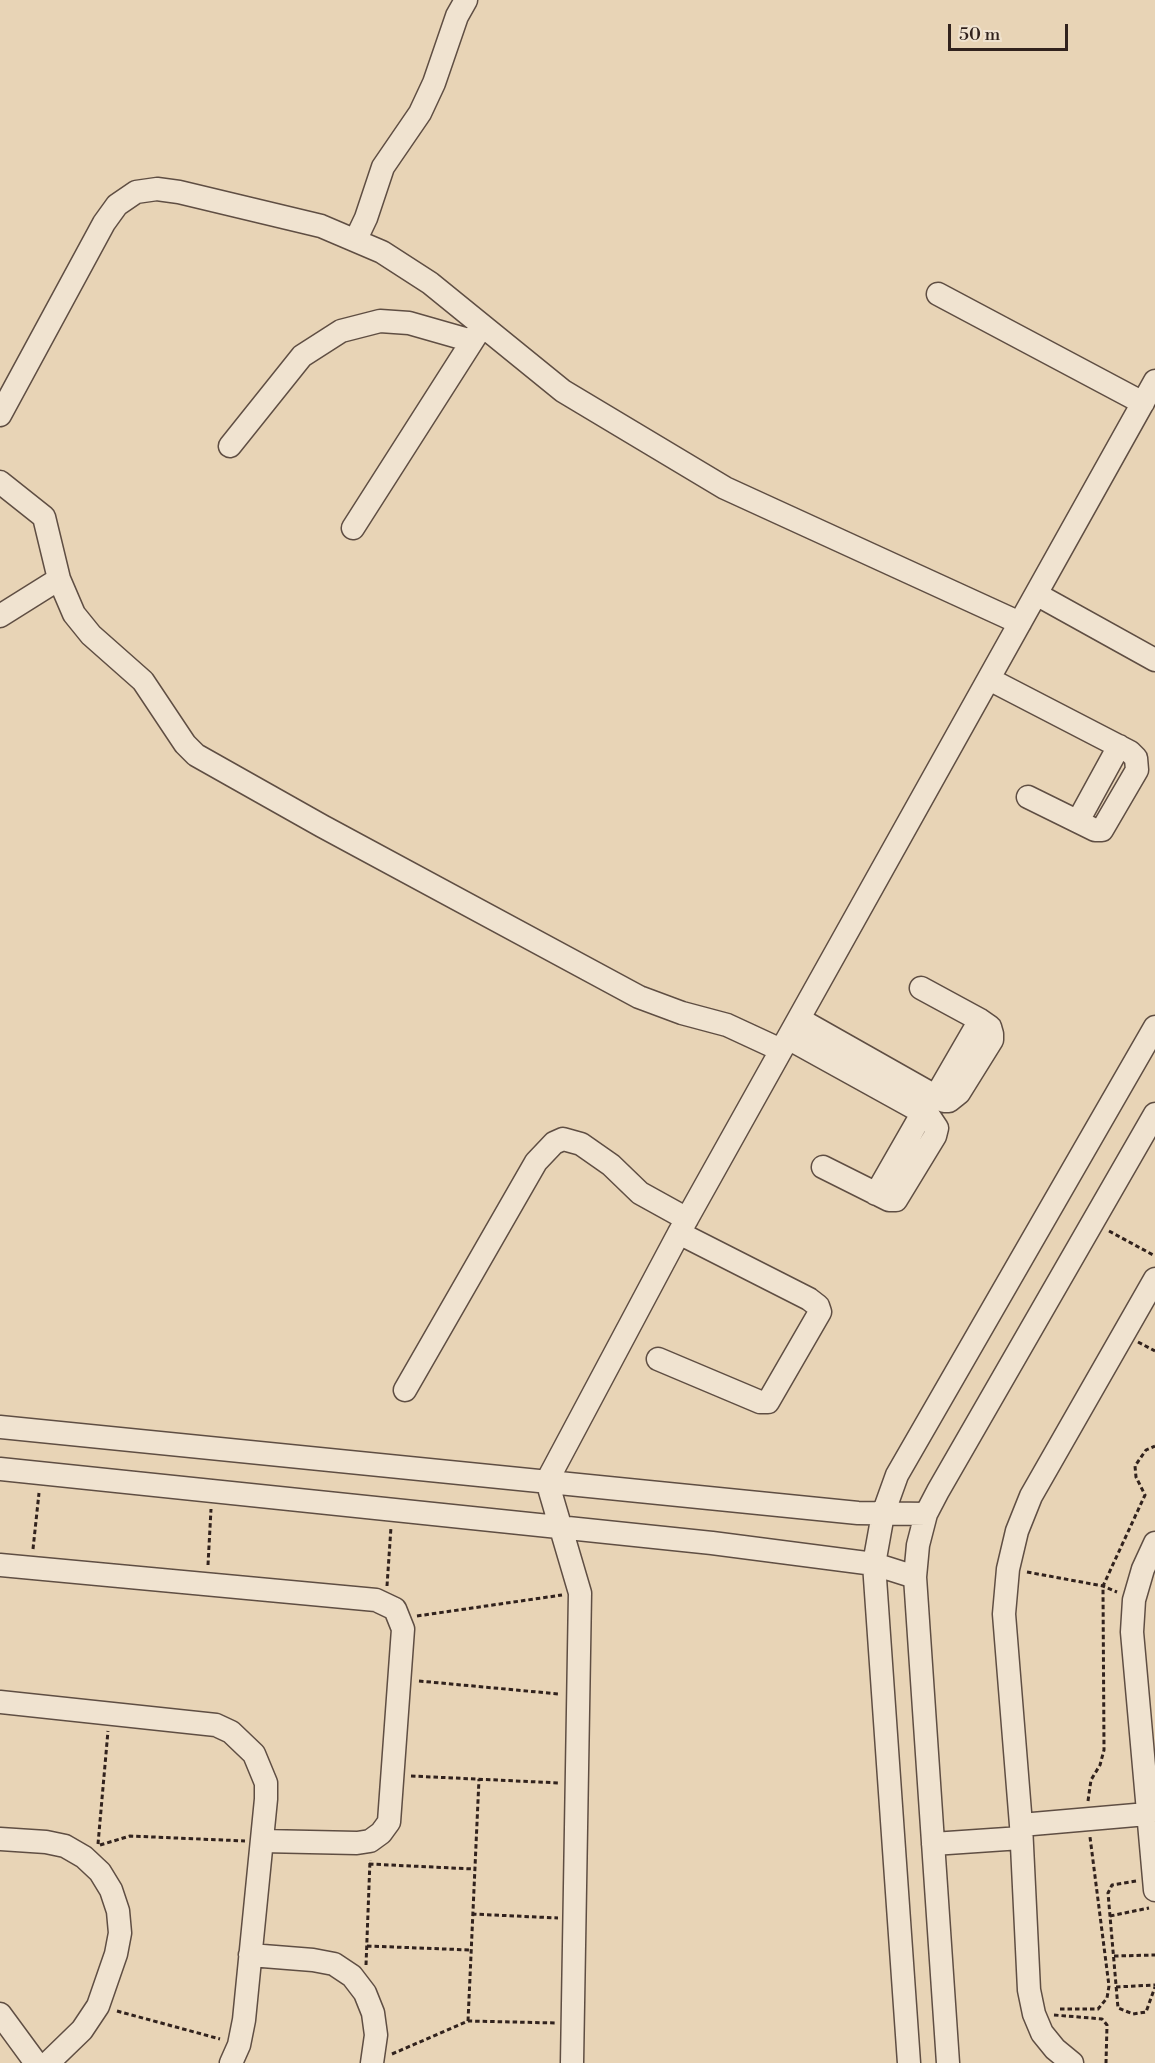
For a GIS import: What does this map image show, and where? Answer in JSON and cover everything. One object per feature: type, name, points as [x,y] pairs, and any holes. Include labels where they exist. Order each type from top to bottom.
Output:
[{"type":"street","points":[[356,239],[366,218],[383,166],[420,113],[434,83],[457,16],[465,0]]},
{"type":"street","points":[[0,415],[104,223],[117,205],[136,192],[157,189],[179,192],[321,226],[356,239],[403,264],[477,333],[563,391],[725,488],[1020,624]]},
{"type":"street","points":[[938,294],[1143,403]]},
{"type":"street","points":[[230,446],[302,356],[341,331],[380,321],[477,333]]},
{"type":"street","points":[[353,528],[477,333]]},
{"type":"street","points":[[572,2063],[580,1593],[547,1481],[683,1226],[1155,381]]},
{"type":"street","points":[[0,482],[44,517],[59,579],[74,615],[92,635],[142,681],[184,744],[215,767],[639,997],[682,1013],[727,1025],[789,1036],[930,1104],[957,1097],[992,1040],[990,1028],[980,1020],[921,988]]},
{"type":"street","points":[[0,616],[59,579]]},
{"type":"street","points":[[1036,594],[1155,660]]},
{"type":"street","points":[[989,679],[1133,754],[1137,770],[1107,825],[1099,831],[1028,797]]},
{"type":"street","points":[[909,2063],[874,1564],[883,1514],[897,1475],[1155,1027]]},
{"type":"street","points":[[823,1167],[876,1194],[896,1200],[937,1128],[930,1104]]},
{"type":"street","points":[[948,2063],[915,1577],[918,1545],[926,1515],[1155,1114]]},
{"type":"street","points":[[405,1390],[536,1162],[554,1143],[563,1139],[581,1144],[611,1165],[640,1193],[683,1226],[809,1299],[818,1306],[820,1312],[768,1402],[760,1402],[658,1359]]},
{"type":"street","points":[[1072,2063],[1055,2049],[1042,2033],[1034,2014],[1029,1990],[1021,1832],[1004,1614],[1008,1569],[1017,1531],[1031,1496],[1155,1279]]},
{"type":"street","points":[[0,1427],[883,1514],[926,1515]]},
{"type":"street","points":[[0,1469],[712,1543],[874,1564],[915,1577]]},
{"type":"street","points":[[1154,1885],[1132,1632],[1137,1589],[1155,1543]]},
{"type":"street","points":[[0,1565],[207,1585],[394,1611],[403,1629],[389,1822],[381,1833],[370,1841],[357,1843],[262,1841]]},
{"type":"street","points":[[0,1702],[216,1725],[244,1742],[254,1754],[266,1783],[250,1955],[235,2054]]},
{"type":"street","points":[[933,1844],[1021,1832],[1087,1819],[1147,1814]]},
{"type":"street","points":[[0,1839],[46,1842],[65,1846],[84,1857],[100,1872],[111,1890],[118,1911],[120,1933],[110,1978],[98,2006],[82,2030],[48,2063]]},
{"type":"street","points":[[250,1955],[334,1964],[352,1976],[365,1993],[374,2013],[376,2035],[373,2062]]},
{"type":"street","points":[[0,2014],[36,2063]]},
{"type":"path","points":[[1092,1222],[1155,1256]]},
{"type":"path","points":[[1060,2010],[1098,2009],[1107,1998],[1109,1986],[1087,1819],[1091,1780],[1100,1765],[1104,1750],[1103,1586],[1145,1495],[1136,1477],[1135,1466],[1146,1450],[1155,1446]]},
{"type":"path","points":[[31,1568],[41,1473]]},
{"type":"path","points":[[207,1585],[212,1492]]},
{"type":"path","points":[[392,1509],[394,1611],[580,1593]]},
{"type":"path","points":[[1008,1569],[1103,1586]]},
{"type":"path","points":[[400,1679],[578,1696]]},
{"type":"path","points":[[110,1714],[98,1846],[113,1839],[130,1836],[262,1841]]},
{"type":"path","points":[[393,1775],[577,1784]]},
{"type":"path","points":[[468,2021],[479,1779]]},
{"type":"path","points":[[365,1993],[370,1841]]},
{"type":"path","points":[[369,1864],[474,1869]]},
{"type":"path","points":[[1116,1987],[1155,1986],[1148,2010],[1133,2014],[1118,2007],[1116,1987],[1114,1956],[1108,1893],[1112,1885],[1154,1885]]},
{"type":"path","points":[[1110,1916],[1155,1906]]},
{"type":"path","points":[[472,1914],[574,1919]]},
{"type":"path","points":[[367,1946],[471,1950]]},
{"type":"path","points":[[1114,1956],[1155,1955]]},
{"type":"path","points":[[98,2006],[235,2054]]},
{"type":"path","points":[[1034,2014],[1101,2019],[1107,2025],[1106,2063]]},
{"type":"path","points":[[373,2062],[468,2021],[572,2024]]}]
